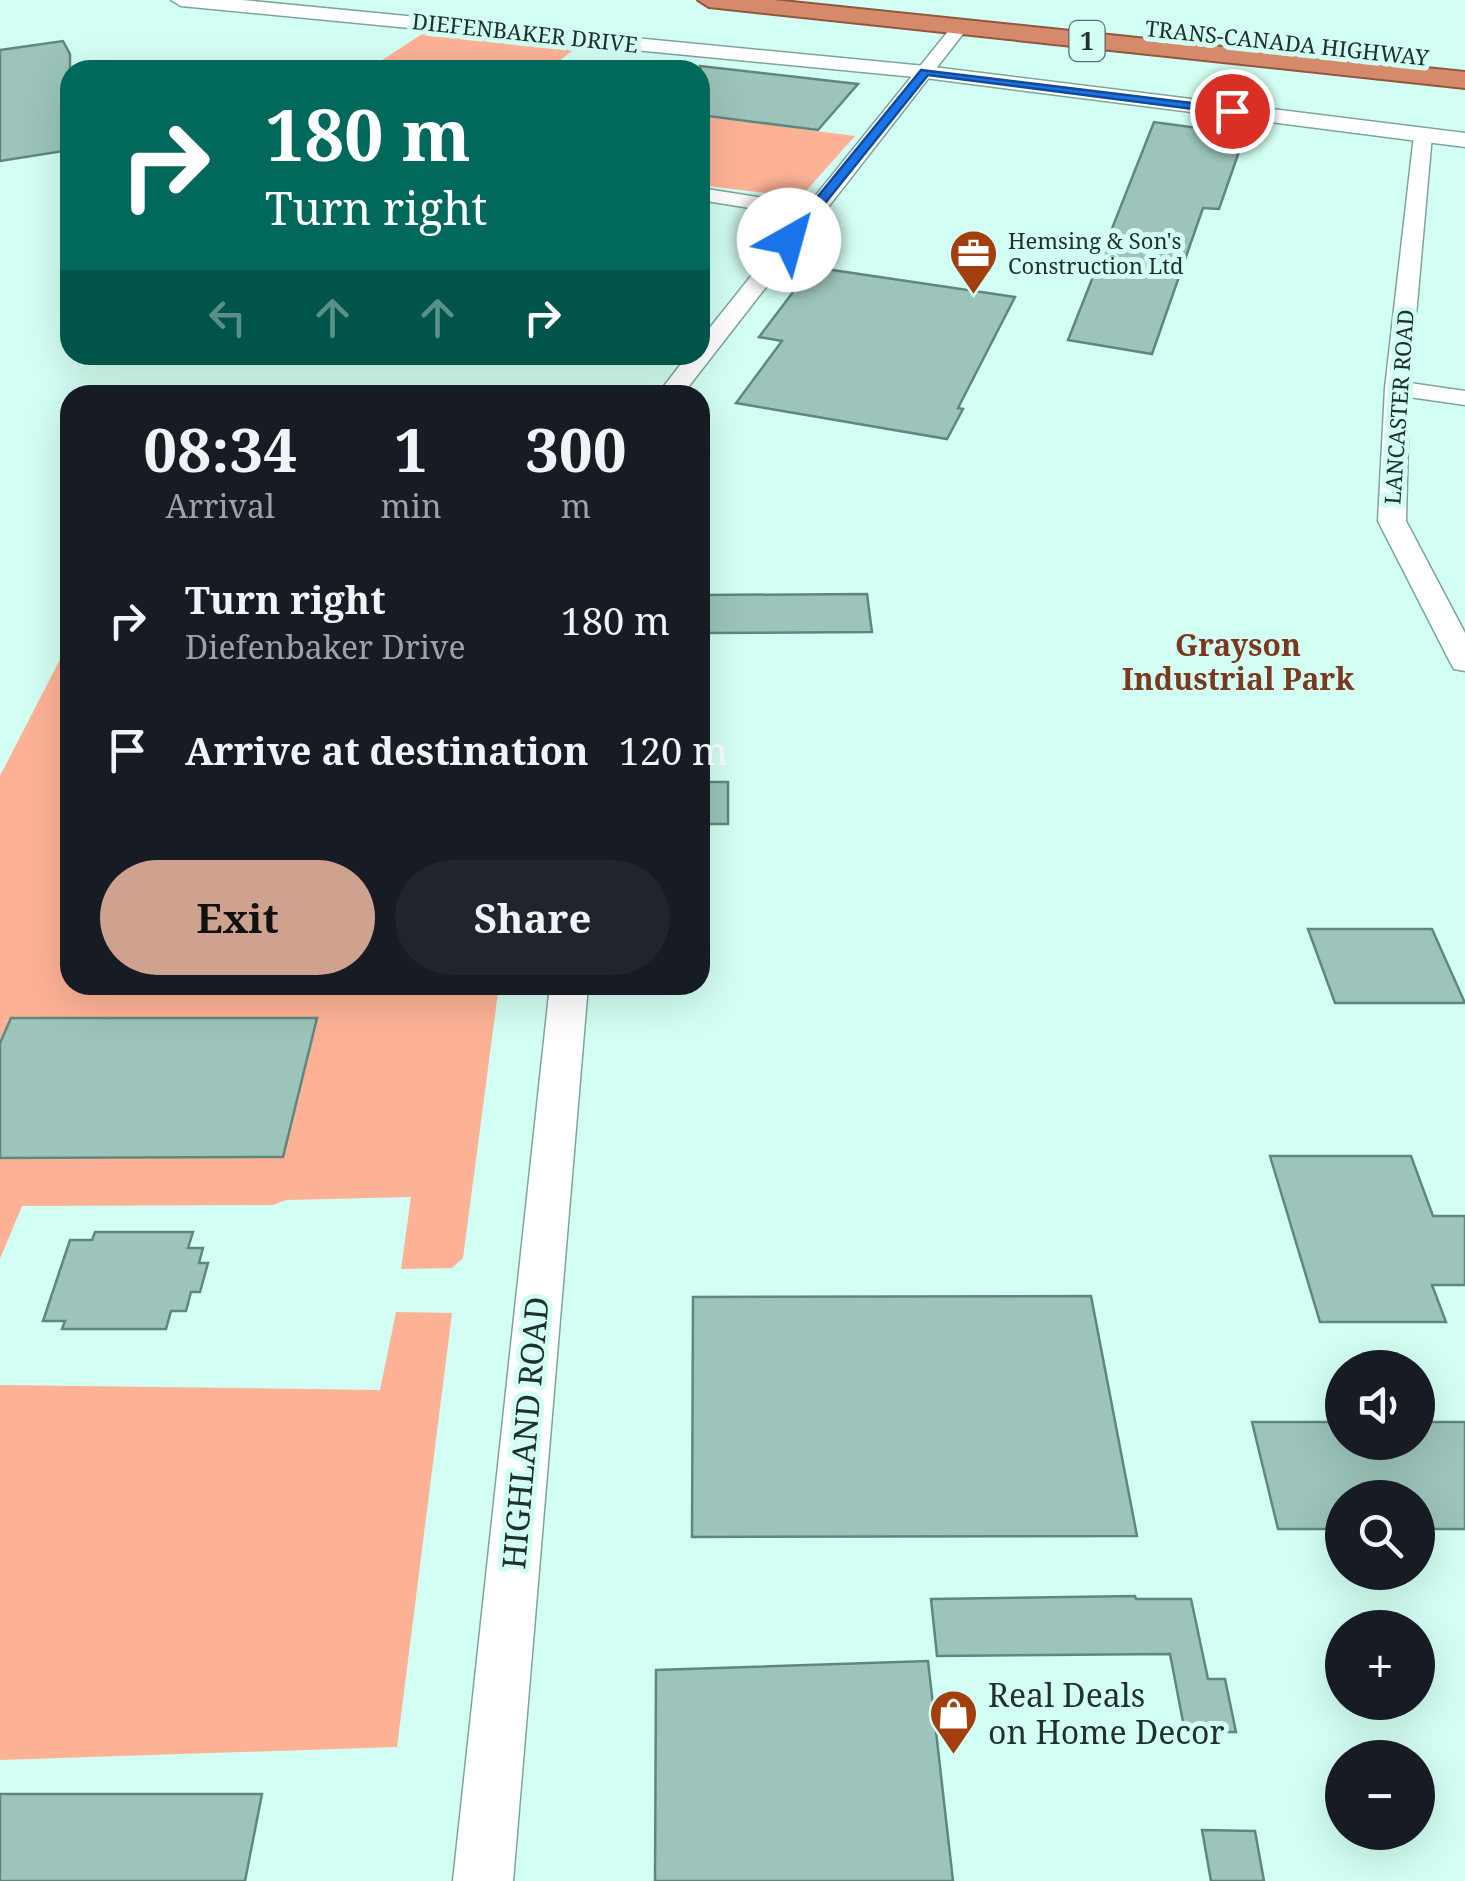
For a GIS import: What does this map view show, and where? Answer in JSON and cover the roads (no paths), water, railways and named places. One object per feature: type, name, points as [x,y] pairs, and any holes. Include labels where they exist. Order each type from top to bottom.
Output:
[{"type":"highway","name":"TRANS-CANADA HIGHWAY","points":[[709,0],[1465,80]]},
{"type":"highway","name":"TRANS-CANADA HIGHWAY","points":[[870,0],[1465,61]]},
{"type":"street","name":"DIEFENBAKER DRIVE","points":[[181,0],[925,72],[1465,140]]},
{"type":"street","points":[[710,342],[960,27]]},
{"type":"street","name":"LANCASTER ROAD","points":[[1423,135],[1397,388],[1392,521],[1465,662]]},
{"type":"street","points":[[710,196],[811,212]]},
{"type":"street","points":[[677,385],[692,365]]},
{"type":"street","points":[[1397,388],[1465,398]]},
{"type":"street","name":"HIGHLAND ROAD","points":[[483,1881],[568,995]]},
{"type":"place","name":"Hemsing & Son's Construction Ltd","points":[[973,296]]},
{"type":"place","name":"Real Deals on Home Decor","points":[[953,1756]]},
{"type":"district","name":"Grayson Industrial Park","points":[[1238,663]]}]
